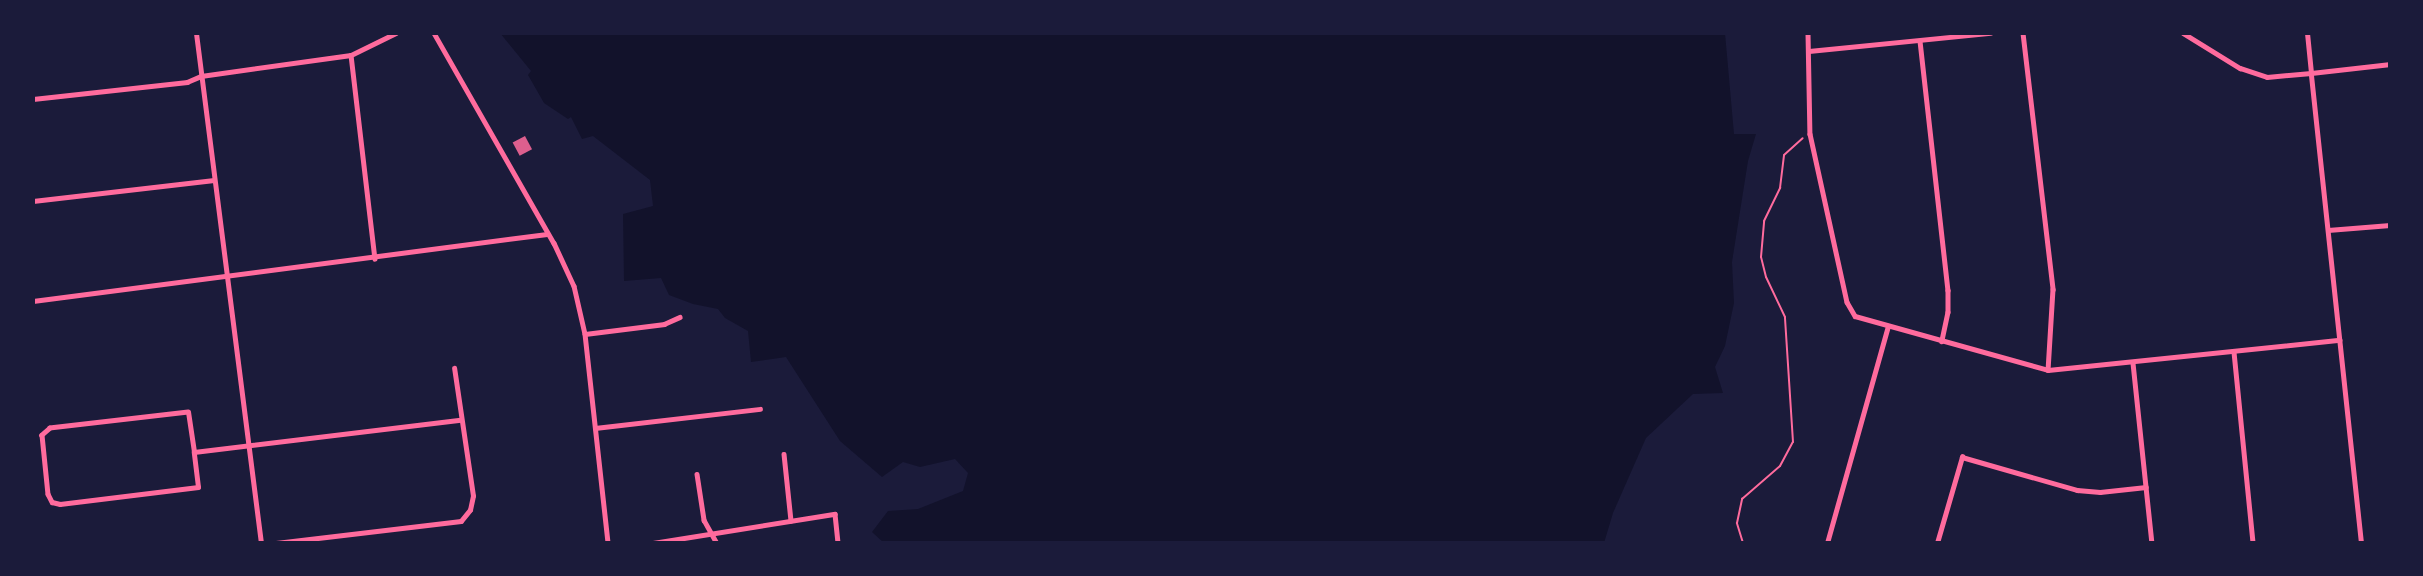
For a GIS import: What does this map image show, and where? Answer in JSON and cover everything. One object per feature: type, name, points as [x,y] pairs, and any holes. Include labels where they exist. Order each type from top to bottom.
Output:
[{"type":"street","points":[[196,33],[261,543]]},
{"type":"street","points":[[33,99],[187,82],[201,76],[351,55],[396,33]]},
{"type":"street","points":[[434,33],[574,286],[585,334],[608,543]]},
{"type":"street","points":[[1808,33],[1810,134],[1847,302],[1855,316],[2049,370],[2339,340]]},
{"type":"street","points":[[1809,51],[1990,33]]},
{"type":"street","points":[[2023,33],[2053,289],[2049,370]]},
{"type":"street","points":[[2183,33],[2253,74],[2267,77],[2390,64]]},
{"type":"street","points":[[2307,33],[2361,543]]},
{"type":"street","points":[[1920,41],[1948,290],[1948,313],[1942,341]]},
{"type":"street","points":[[351,55],[375,259]]},
{"type":"street","points":[[33,201],[214,180]]},
{"type":"street","points":[[2328,230],[2390,225]]},
{"type":"street","points":[[33,301],[375,259],[547,234]]},
{"type":"street","points":[[585,334],[664,324],[680,317]]},
{"type":"street","points":[[1827,543],[1888,326]]},
{"type":"street","points":[[2234,352],[2253,543]]},
{"type":"street","points":[[2133,362],[2152,543]]},
{"type":"street","points":[[276,543],[461,521],[470,510],[473,496],[454,368]]},
{"type":"street","points":[[594,428],[760,409]]},
{"type":"street","points":[[188,412],[194,452],[198,487],[60,504],[52,502],[48,494],[42,435],[50,428],[188,412]]},
{"type":"street","points":[[194,452],[460,420]]},
{"type":"street","points":[[784,454],[791,520]]},
{"type":"street","points":[[1937,543],[1962,457],[2077,489],[2100,492],[2146,487]]},
{"type":"street","points":[[697,474],[704,520],[716,543]]},
{"type":"street","points":[[653,543],[835,514],[838,543]]},
{"type":"path","points":[[1743,543],[1737,523],[1742,499],[1780,467],[1793,442],[1787,391],[1786,317],[1763,268],[1763,228],[1780,188],[1784,155],[1810,134]]},
{"type":"shaded area","points":[[500,33],[1725,33],[1734,134],[1756,134],[1748,161],[1732,262],[1734,303],[1725,346],[1715,367],[1723,393],[1693,394],[1646,438],[1613,513],[1604,543],[884,543],[872,532],[888,511],[918,509],[963,491],[968,473],[955,459],[920,467],[903,462],[882,477],[840,441],[786,357],[751,362],[748,331],[725,318],[718,309],[669,295],[661,278],[624,281],[623,214],[653,206],[650,180],[593,136],[582,139],[571,117],[568,119],[544,103],[528,75],[531,71]]},
{"type":"building","points":[[525,136],[532,149],[520,156],[513,143]]}]
